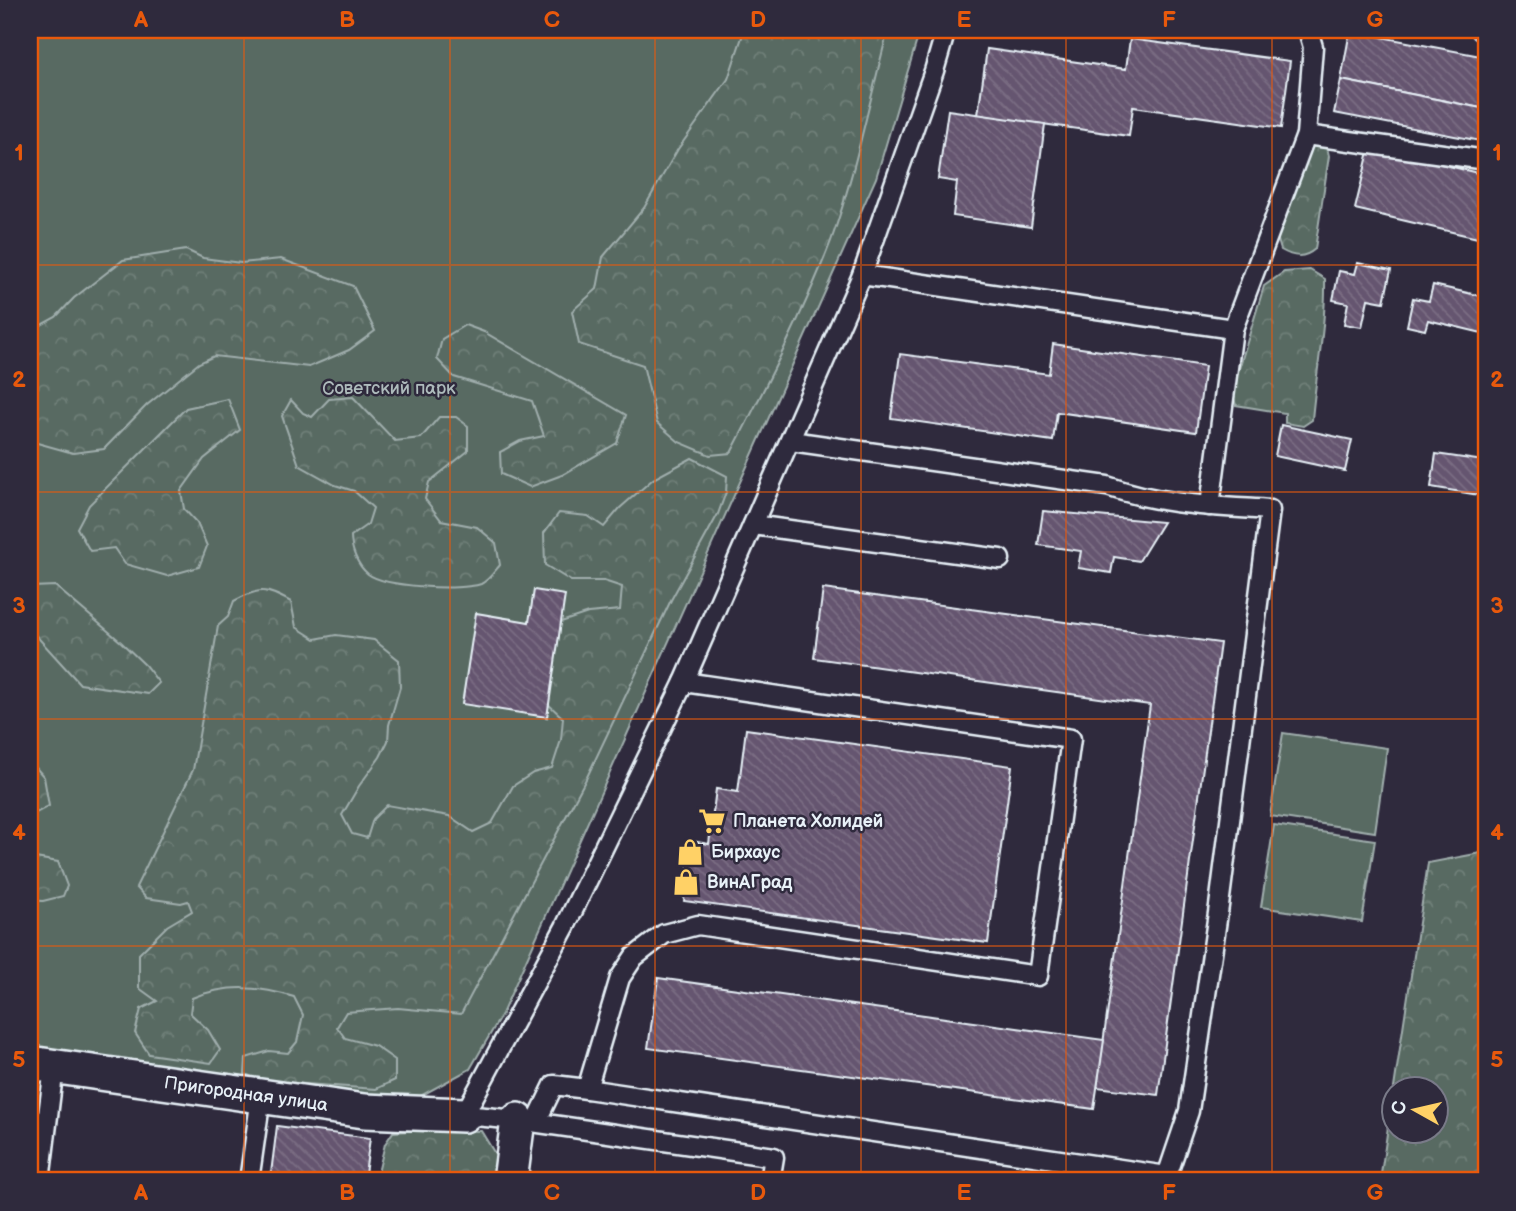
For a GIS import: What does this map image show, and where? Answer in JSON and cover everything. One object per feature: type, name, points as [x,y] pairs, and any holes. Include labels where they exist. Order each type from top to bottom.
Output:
[{"type":"street","name":"Пригородная улица","points":[[42,1065],[364,1111],[464,1115]]},
{"type":"street","points":[[510,1181],[527,1121]]},
{"type":"lane","points":[[770,1181],[774,1157],[527,1121],[464,1115],[565,927],[684,682],[862,275],[946,30]]},
{"type":"lane","points":[[1210,506],[1233,329],[1306,135],[1313,47],[1308,30]]},
{"type":"lane","points":[[1306,135],[1486,160]]},
{"type":"lane","points":[[862,275],[1233,329]]},
{"type":"lane","points":[[527,1121],[554,1085],[1167,1176],[1188,1111],[1221,893],[1270,510],[1139,497],[1107,486],[790,441]]},
{"type":"lane","points":[[753,525],[1000,559]]},
{"type":"lane","points":[[587,1089],[620,978],[634,957],[664,934],[698,925],[1038,976],[1071,738],[684,682]]},
{"type":"lane","points":[[40,1181],[42,1065]]},
{"type":"lane","points":[[250,1181],[261,1097]]},
{"type":"green space","name":"Советский парк","points":[[30,30],[920,30],[876,178],[502,1014],[470,1069],[406,1104],[30,1049]]},
{"type":"green space","points":[[739,30],[888,30],[847,189],[831,241],[809,295],[731,453],[710,455],[679,442],[657,423],[643,365],[579,344],[572,311],[597,289],[603,257],[644,208],[678,149],[728,79],[742,37]]},
{"type":"green space","points":[[1310,141],[1326,143],[1329,156],[1315,249],[1303,256],[1281,250],[1276,234]]},
{"type":"green space","points":[[186,250],[203,258],[241,263],[281,259],[353,286],[375,331],[349,350],[309,367],[214,356],[199,363],[147,405],[104,449],[73,453],[30,441],[30,331],[56,317],[74,298],[123,260]]},
{"type":"green space","points":[[1310,270],[1325,279],[1325,297],[1312,420],[1303,426],[1285,423],[1285,413],[1236,405],[1232,392],[1264,286],[1284,272]]},
{"type":"green space","points":[[465,325],[484,332],[626,415],[617,443],[562,475],[530,487],[501,474],[500,452],[520,441],[544,436],[532,401],[454,377],[437,359],[442,339]]},
{"type":"green space","points":[[353,397],[395,441],[421,438],[439,417],[456,417],[468,426],[468,451],[429,482],[425,499],[441,520],[477,527],[496,543],[500,565],[484,583],[457,587],[406,585],[377,578],[368,574],[361,566],[353,551],[351,536],[368,524],[373,508],[354,491],[335,485],[299,465],[282,416],[291,400],[303,413],[312,417],[329,399]]},
{"type":"green space","points":[[228,399],[240,430],[204,459],[181,491],[184,509],[197,523],[207,546],[199,567],[167,576],[125,564],[114,548],[90,551],[77,528],[89,505],[186,408]]},
{"type":"green space","points":[[692,458],[727,476],[726,492],[718,514],[671,600],[587,777],[461,1014],[398,1008],[346,1012],[337,1027],[345,1038],[375,1046],[395,1060],[395,1080],[376,1089],[263,1081],[245,1074],[246,1058],[269,1051],[288,1053],[297,1042],[303,1015],[294,997],[268,991],[243,988],[218,990],[192,998],[190,1013],[208,1030],[220,1050],[211,1063],[149,1054],[135,1033],[141,1009],[157,1001],[139,988],[139,954],[167,926],[192,911],[188,901],[181,903],[146,898],[136,887],[193,770],[218,626],[228,617],[234,601],[257,591],[275,594],[291,602],[296,627],[315,639],[336,635],[374,640],[399,660],[400,687],[389,725],[388,741],[342,815],[352,834],[367,838],[373,819],[387,805],[449,816],[473,832],[492,823],[513,786],[533,773],[552,768],[561,740],[563,718],[548,704],[561,622],[588,613],[620,610],[622,587],[604,581],[571,581],[545,565],[544,533],[559,513],[588,516],[604,527],[620,508],[653,479]]},
{"type":"green space","points":[[55,586],[145,665],[159,683],[148,694],[80,684],[30,629],[32,587]]},
{"type":"green space","points":[[1283,733],[1387,748],[1375,832],[1270,816]]},
{"type":"green space","points":[[30,761],[44,777],[49,806],[30,816]]},
{"type":"green space","points":[[1274,825],[1375,840],[1362,922],[1261,907]]},
{"type":"green space","points":[[1486,852],[1486,1181],[1380,1181],[1385,1144],[1450,1144],[1450,1074],[1396,1074],[1428,863]]},
{"type":"green space","points":[[30,857],[58,862],[67,886],[63,896],[43,901],[30,900]]},
{"type":"green space","points":[[481,1131],[497,1157],[494,1181],[376,1181],[385,1144],[393,1132]]},
{"type":"building","points":[[1350,31],[1486,57],[1486,109],[1341,80]]},
{"type":"building","points":[[1130,39],[1290,61],[1281,128],[1133,107],[1129,136],[978,115],[987,49],[1126,69]]},
{"type":"building","points":[[1341,80],[1486,109],[1486,142],[1334,113]]},
{"type":"building","points":[[948,110],[1045,124],[1031,227],[953,216],[957,182],[938,179]]},
{"type":"building","points":[[1370,147],[1486,175],[1486,240],[1355,209]]},
{"type":"building","points":[[1358,263],[1391,270],[1384,302],[1368,299],[1362,327],[1344,324],[1348,303],[1333,300],[1339,271],[1355,274]]},
{"type":"building","points":[[1486,272],[1486,334],[1428,320],[1425,330],[1407,326],[1413,298],[1429,301],[1433,285],[1481,296]]},
{"type":"building","points":[[1053,344],[1205,366],[1196,432],[1057,412],[1053,441],[891,418],[900,354],[1049,374]]},
{"type":"building","points":[[1281,425],[1352,440],[1345,471],[1275,456]]},
{"type":"building","points":[[1436,454],[1484,461],[1479,495],[1431,487]]},
{"type":"building","points":[[1043,511],[1163,522],[1139,561],[1114,557],[1111,573],[1078,568],[1081,551],[1038,545]]},
{"type":"building","points":[[823,589],[1220,643],[1158,1095],[1097,1087],[1150,705],[814,658]]},
{"type":"building","points":[[534,590],[565,595],[547,717],[462,704],[476,613],[529,622]]},
{"type":"building","points":[[746,729],[1012,766],[988,943],[684,901],[691,841],[709,844],[716,789],[738,792]]},
{"type":"building","points":[[658,978],[1104,1040],[1094,1109],[648,1048]]},
{"type":"building","points":[[277,1126],[370,1138],[364,1181],[270,1181]]},
{"type":"place","name":"Планета Холидей","points":[[712,821]]},
{"type":"place","name":"Бирхаус","points":[[690,852]]},
{"type":"place","name":"ВинАГрад","points":[[686,882]]}]
